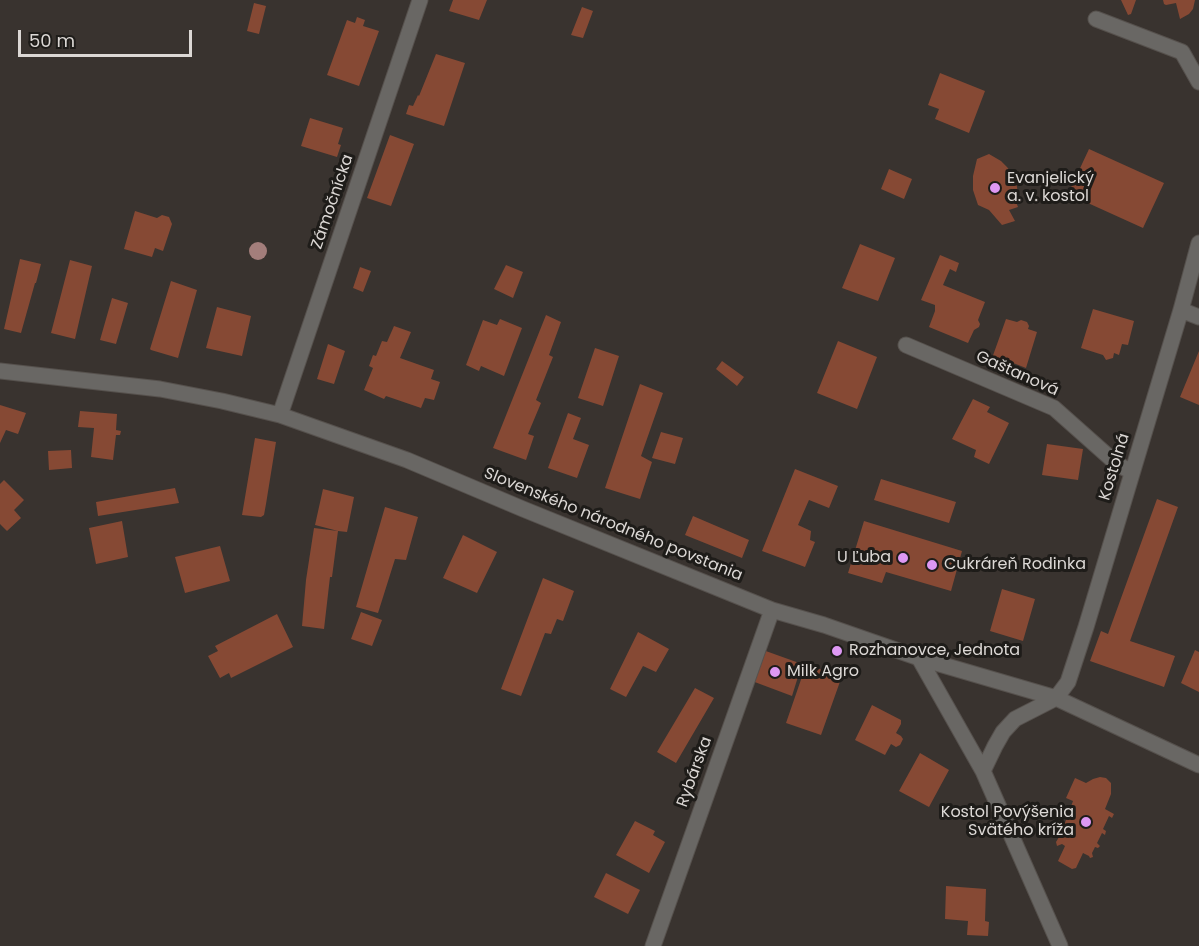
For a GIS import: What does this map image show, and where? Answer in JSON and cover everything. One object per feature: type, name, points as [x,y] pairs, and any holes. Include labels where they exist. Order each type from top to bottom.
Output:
[{"type":"street","name":"Zámočnícka","points":[[280,415],[420,0]]},
{"type":"street","points":[[1096,19],[1182,52],[1199,81]]},
{"type":"street","name":"Kostolná","points":[[1056,698],[1068,682],[1181,310],[1199,243]]},
{"type":"street","points":[[1181,310],[1199,317]]},
{"type":"street","name":"Gaštanová","points":[[906,345],[1054,408],[1117,464],[1132,472]]},
{"type":"street","name":"Slovenského národného povstania","points":[[0,371],[160,388],[280,415],[407,460],[772,609],[919,658],[1056,698],[1199,765]]},
{"type":"street","name":"Rybárska","points":[[653,946],[772,609]]},
{"type":"street","points":[[919,658],[983,771],[1060,946]]},
{"type":"street","points":[[983,771],[1003,732],[1015,718],[1056,698]]},
{"type":"building","points":[[453,0],[487,0],[479,20],[449,11]]},
{"type":"building","points":[[1121,0],[1136,0],[1131,14],[1128,15]]},
{"type":"building","points":[[1163,0],[1195,0],[1193,9],[1180,19],[1176,3],[1166,5]]},
{"type":"building","points":[[254,3],[266,6],[259,34],[247,31]]},
{"type":"building","points":[[582,7],[593,11],[583,38],[571,35]]},
{"type":"building","points":[[357,17],[365,20],[363,26],[379,31],[359,86],[327,75],[347,20],[355,23]]},
{"type":"building","points":[[436,54],[465,63],[444,126],[406,114],[409,105],[413,106],[419,96]]},
{"type":"building","points":[[940,73],[985,91],[969,133],[935,119],[939,109],[928,105]]},
{"type":"building","points":[[310,118],[343,128],[337,157],[301,146]]},
{"type":"building","points":[[390,135],[414,144],[391,206],[367,198]]},
{"type":"building","points":[[1089,149],[1164,183],[1143,228],[1068,194]]},
{"type":"building","name":"Evanjelický a. v. kostol","points":[[989,154],[1007,167],[1017,187],[1018,207],[1009,210],[1015,221],[1002,225],[989,210],[978,205],[973,190],[977,159]]},
{"type":"building","points":[[889,169],[912,179],[904,199],[881,189]]},
{"type":"building","points":[[135,211],[157,218],[162,215],[169,217],[172,224],[163,251],[155,248],[152,257],[124,249]]},
{"type":"building","points":[[860,244],[895,258],[878,301],[842,288]]},
{"type":"building","points":[[940,255],[959,263],[956,272],[950,269],[943,285],[985,302],[978,320],[979,327],[974,330],[968,343],[929,327],[935,305],[921,300]]},
{"type":"building","points":[[20,259],[41,264],[21,333],[4,329]]},
{"type":"building","points":[[70,260],[92,266],[75,339],[51,333]]},
{"type":"building","points":[[506,265],[523,272],[513,298],[494,289]]},
{"type":"building","points":[[360,267],[371,271],[363,292],[353,288]]},
{"type":"building","points":[[171,281],[197,290],[178,358],[150,349]]},
{"type":"building","points":[[112,298],[128,303],[116,344],[100,340]]},
{"type":"building","points":[[217,307],[251,316],[242,356],[206,348]]},
{"type":"building","points":[[1093,309],[1134,321],[1128,345],[1122,344],[1119,355],[1114,353],[1113,358],[1106,360],[1103,355],[1081,348]]},
{"type":"building","points":[[546,315],[561,322],[549,355],[553,357],[536,400],[541,403],[528,434],[534,436],[526,460],[493,448]]},
{"type":"building","points":[[500,319],[522,328],[504,376],[481,366],[479,371],[466,365],[483,320],[497,325]]},
{"type":"building","points":[[1006,319],[1027,322],[1028,329],[1037,332],[1026,368],[1008,361],[1005,367],[991,361]]},
{"type":"building","points":[[394,326],[411,332],[400,358],[434,370],[431,379],[440,382],[434,400],[425,398],[421,408],[386,396],[384,399],[364,390],[373,368],[369,366],[373,355],[376,356],[382,341],[387,342]]},
{"type":"building","points":[[838,341],[877,357],[857,409],[817,393]]},
{"type":"building","points":[[328,344],[345,351],[334,384],[317,379]]},
{"type":"building","points":[[595,348],[619,356],[603,406],[578,398]]},
{"type":"building","points":[[1199,351],[1199,405],[1180,397]]},
{"type":"building","points":[[722,361],[744,377],[737,386],[716,369]]},
{"type":"building","points":[[640,384],[663,393],[641,456],[652,462],[640,499],[605,488]]},
{"type":"building","points":[[973,399],[990,407],[987,412],[1009,423],[989,464],[974,457],[976,450],[952,439]]},
{"type":"building","points":[[0,405],[26,413],[18,434],[6,430],[0,443]]},
{"type":"building","points":[[80,411],[117,414],[116,430],[121,431],[120,435],[116,435],[113,460],[91,457],[94,428],[78,427]]},
{"type":"building","points":[[568,413],[581,418],[573,439],[589,445],[577,478],[548,468]]},
{"type":"building","points":[[661,432],[683,438],[675,464],[652,458]]},
{"type":"building","points":[[255,438],[276,442],[264,515],[261,517],[242,515]]},
{"type":"building","points":[[1047,444],[1083,449],[1078,480],[1042,475]]},
{"type":"building","points":[[71,450],[72,468],[49,470],[48,451]]},
{"type":"building","points":[[795,469],[838,486],[829,508],[809,500],[798,525],[811,531],[810,540],[815,542],[805,567],[762,551]]},
{"type":"building","points":[[881,479],[956,502],[949,523],[874,500]]},
{"type":"building","points":[[4,480],[24,500],[14,510],[21,518],[7,531],[0,524],[0,484]]},
{"type":"building","points":[[175,488],[179,503],[98,516],[96,502]]},
{"type":"building","points":[[323,489],[354,497],[347,532],[315,525]]},
{"type":"building","points":[[1157,499],[1178,507],[1130,641],[1175,656],[1164,687],[1090,661],[1101,631],[1108,634]]},
{"type":"building","points":[[385,507],[418,517],[406,560],[395,559],[378,613],[356,607]]},
{"type":"building","points":[[693,516],[749,540],[742,558],[685,535]]},
{"type":"building","points":[[122,521],[128,557],[96,564],[89,528]]},
{"type":"building","points":[[864,521],[962,551],[951,591],[886,572],[882,583],[848,573]]},
{"type":"building","points":[[314,528],[338,531],[324,629],[302,626]]},
{"type":"building","points":[[463,535],[497,552],[477,593],[443,578]]},
{"type":"building","points":[[220,546],[230,581],[185,593],[175,557]]},
{"type":"building","points":[[543,578],[574,591],[563,621],[557,619],[551,634],[545,633],[521,696],[501,689]]},
{"type":"building","points":[[1002,589],[1035,599],[1023,641],[990,631]]},
{"type":"building","points":[[361,612],[382,620],[372,646],[351,639]]},
{"type":"building","points":[[277,614],[293,647],[231,678],[229,673],[220,678],[208,656],[218,651],[215,646]]},
{"type":"building","points":[[638,632],[669,649],[656,672],[643,666],[626,697],[610,689]]},
{"type":"building","points":[[763,650],[802,664],[792,696],[752,681]]},
{"type":"building","points":[[1195,650],[1199,652],[1199,692],[1181,683]]},
{"type":"building","points":[[806,665],[842,676],[821,735],[786,723]]},
{"type":"building","points":[[695,688],[714,698],[676,763],[657,752]]},
{"type":"building","points":[[872,705],[901,720],[896,733],[903,739],[896,747],[891,744],[885,755],[855,740]]},
{"type":"building","points":[[920,753],[949,770],[929,807],[899,791]]},
{"type":"building","name":"Kostol Povýšenia Svätého kríža","points":[[1100,777],[1106,778],[1111,783],[1111,794],[1105,809],[1114,814],[1112,818],[1109,816],[1103,829],[1106,831],[1105,835],[1102,833],[1097,843],[1100,846],[1095,847],[1093,857],[1090,858],[1083,853],[1076,868],[1072,869],[1058,861],[1065,846],[1062,844],[1057,846],[1056,842],[1062,832],[1059,828],[1060,826],[1063,828],[1073,801],[1066,798],[1075,778],[1086,783]]},
{"type":"building","points":[[635,821],[655,831],[653,835],[665,842],[649,873],[616,855]]},
{"type":"building","points":[[606,873],[640,890],[628,914],[594,897]]},
{"type":"building","points":[[946,886],[986,889],[985,921],[989,922],[988,936],[967,935],[968,921],[945,919]]},
{"type":"place","name":"Evanjelický a. v. kostol","points":[[995,188]]},
{"type":"place","name":"U Ľuba","points":[[903,558]]},
{"type":"place","name":"Cukráreň Rodinka","points":[[932,565]]},
{"type":"place","name":"Rozhanovce, Jednota","points":[[837,651]]},
{"type":"place","name":"Milk Agro","points":[[775,672]]},
{"type":"place","name":"Kostol Povýšenia Svätého kríža","points":[[1086,822]]}]
